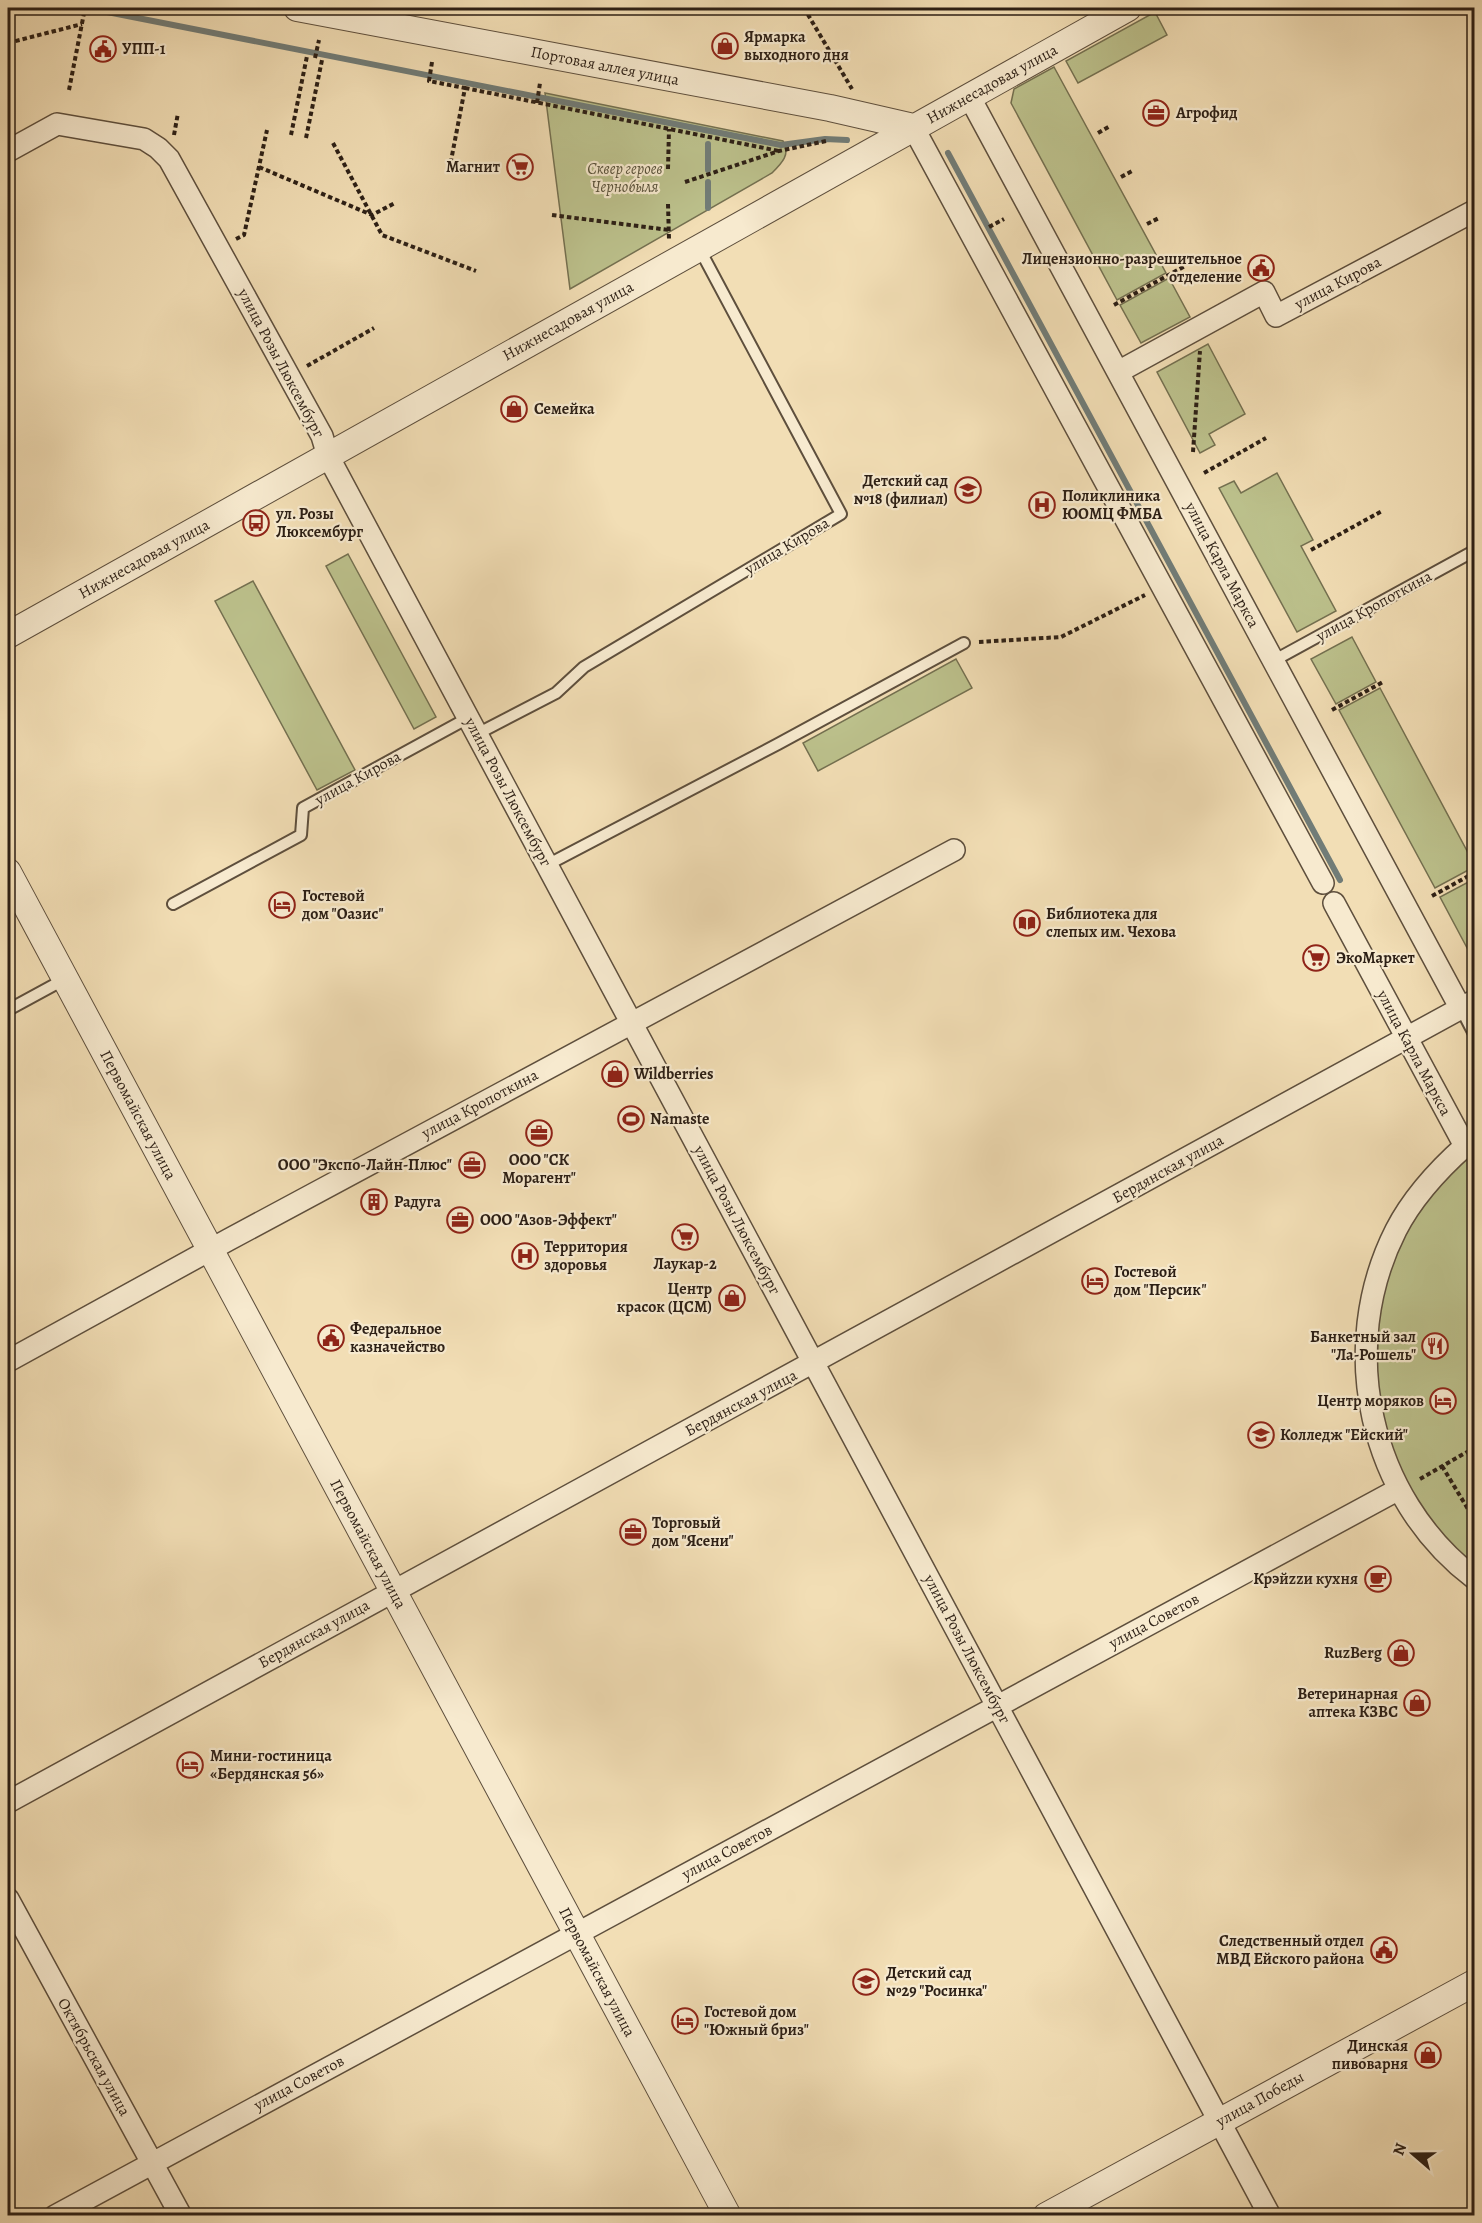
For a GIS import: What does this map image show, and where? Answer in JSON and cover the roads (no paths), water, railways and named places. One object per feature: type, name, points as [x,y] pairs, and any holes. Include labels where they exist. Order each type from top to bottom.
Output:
[{"type":"street","name":"Портовая аллея улица","points":[[297,8],[830,108],[913,127]]},
{"type":"street","name":"Нижнесадовая улица","points":[[8,635],[1128,8]]},
{"type":"street","name":"улица Карла Маркса","points":[[969,96],[1273,661],[1468,1005]]},
{"type":"street","name":"улица Розы Люксембург","points":[[8,150],[57,124],[144,139],[169,159],[322,436],[328,456],[1270,2216]]},
{"type":"street","points":[[913,127],[1323,883]]},
{"type":"street","name":"улица Кирова","points":[[1118,372],[1264,292],[1276,316],[1474,211]]},
{"type":"street","name":"улица Кропоткина","points":[[8,1361],[954,850]]},
{"type":"street","name":"Первомайская улица","points":[[8,872],[728,2216]]},
{"type":"street","name":"улица Карла Маркса","points":[[1334,903],[1465,1146],[1427,1184],[1397,1229],[1383,1262],[1369,1313],[1365,1367],[1369,1402],[1380,1446],[1399,1489],[1435,1541],[1474,1578]]},
{"type":"street","name":"Бердянская улица","points":[[8,1802],[1468,1005]]},
{"type":"street","name":"улица Советов","points":[[55,2216],[1399,1489]]},
{"type":"street","name":"Октябрьская улица","points":[[8,1899],[181,2216]]},
{"type":"street","name":"улица Победы","points":[[1046,2216],[1474,1983]]},
{"type":"lane","name":"улица Кирова","points":[[174,904],[301,835],[303,808],[473,726],[555,693],[584,667],[841,514],[699,248]]},
{"type":"lane","name":"улица Кропоткина","points":[[1273,661],[1474,551]]},
{"type":"lane","points":[[547,865],[768,750],[964,643]]},
{"type":"lane","points":[[8,1010],[65,979]]},
{"type":"lane","name":"улица Карла Маркса","points":[[1468,1005],[1474,1034]]},
{"type":"waterway","points":[[87,8],[781,145],[825,139],[847,140]]},
{"type":"waterway","points":[[708,144],[708,170]]},
{"type":"waterway","points":[[948,153],[1340,880]]},
{"type":"waterway","points":[[708,182],[708,208]]},
{"type":"place","name":"Ярмарка выходного дня","points":[[725,46]]},
{"type":"place","name":"УПП-1","points":[[103,49]]},
{"type":"place","name":"Агрофид","points":[[1156,113]]},
{"type":"place","name":"Магнит","points":[[520,167]]},
{"type":"place","name":"Лицензионно-разрешительное отделение","points":[[1261,268]]},
{"type":"place","name":"Семейка","points":[[514,409]]},
{"type":"place","name":"Детский сад №18 (филиал)","points":[[968,490]]},
{"type":"place","name":"Поликлиника ЮОМЦ ФМБА","points":[[1042,505]]},
{"type":"place","name":"ул. Розы Люксембург","points":[[256,523]]},
{"type":"place","name":"Гостевой дом \"Оазис\"","points":[[282,905]]},
{"type":"place","name":"Библиотека для слепых им. Чехова","points":[[1027,923]]},
{"type":"place","name":"ЭкоМаркет","points":[[1316,958]]},
{"type":"place","name":"Wildberries","points":[[615,1074]]},
{"type":"place","name":"Namaste","points":[[631,1119]]},
{"type":"place","name":"ООО \"СК Морагент\"","points":[[539,1133]]},
{"type":"place","name":"ООО \"Экспо-Лайн-Плюс\"","points":[[472,1165]]},
{"type":"place","name":"Радуга","points":[[374,1202]]},
{"type":"place","name":"ООО \"Азов-Эффект\"","points":[[460,1220]]},
{"type":"place","name":"Лаукар-2","points":[[685,1237]]},
{"type":"place","name":"Территория здоровья","points":[[525,1256]]},
{"type":"place","name":"Гостевой дом \"Персик\"","points":[[1095,1281]]},
{"type":"place","name":"Центр красок (ЦСМ)","points":[[732,1298]]},
{"type":"place","name":"Федеральное казначейство","points":[[331,1338]]},
{"type":"place","name":"Банкетный зал \"Ла-Рошель\"","points":[[1435,1346]]},
{"type":"place","name":"Центр моряков","points":[[1443,1401]]},
{"type":"place","name":"Колледж \"Ейский\"","points":[[1261,1435]]},
{"type":"place","name":"Торговый дом \"Ясени\"","points":[[633,1532]]},
{"type":"place","name":"Крэйzzи кухня","points":[[1378,1579]]},
{"type":"place","name":"RuzBerg","points":[[1401,1653]]},
{"type":"place","name":"Ветеринарная аптека КЗВС","points":[[1417,1703]]},
{"type":"place","name":"Мини-гостиница «Бердянская 56»","points":[[190,1765]]},
{"type":"place","name":"Следственный отдел МВД Ейского района","points":[[1384,1950]]},
{"type":"place","name":"Детский сад №29 \"Росинка\"","points":[[866,1982]]},
{"type":"place","name":"Гостевой дом \"Южный бриз\"","points":[[685,2021]]},
{"type":"place","name":"Динская пивоварня","points":[[1428,2055]]},
{"type":"park label","name":"Сквер героев Чернобыля","points":[[625,178]]}]
